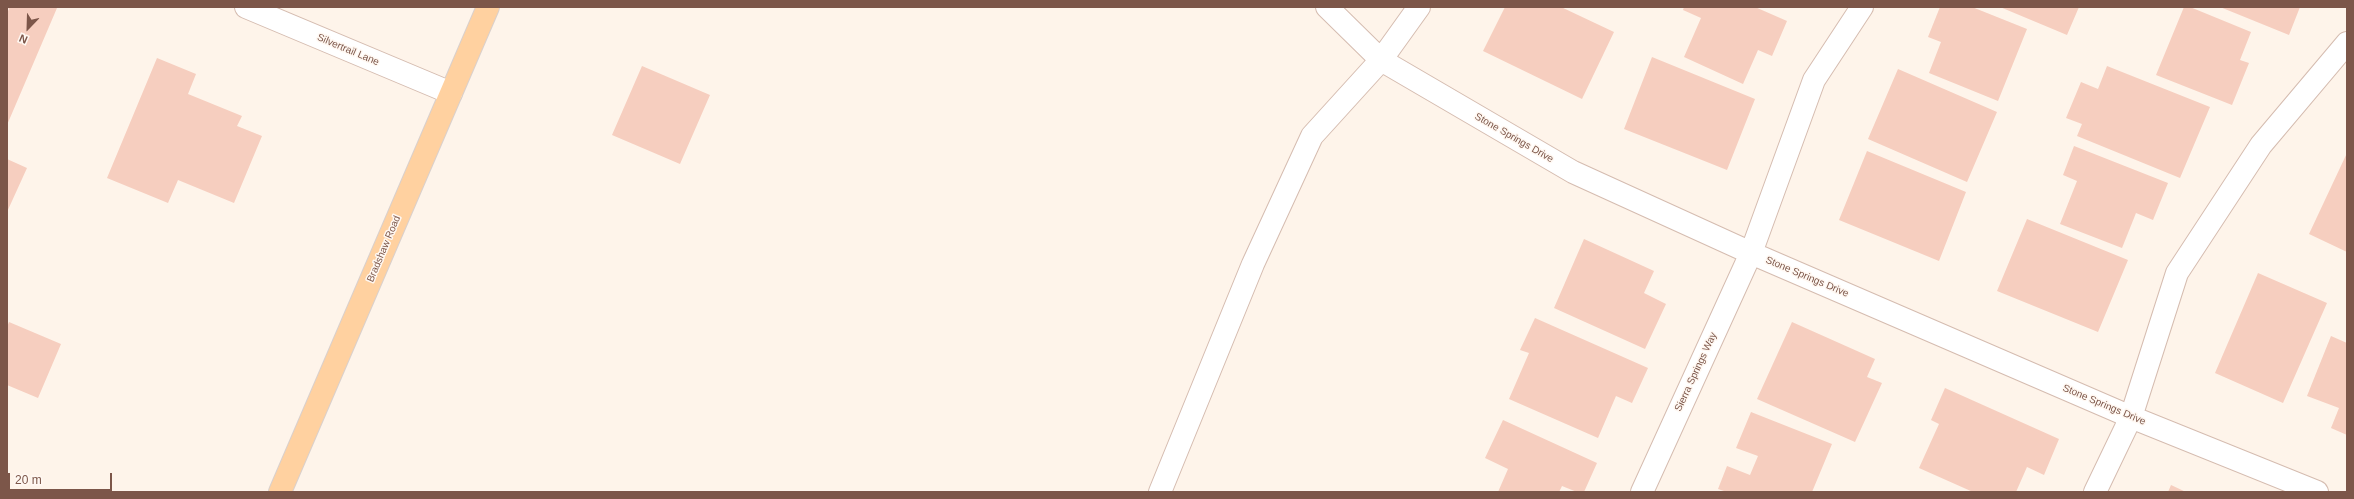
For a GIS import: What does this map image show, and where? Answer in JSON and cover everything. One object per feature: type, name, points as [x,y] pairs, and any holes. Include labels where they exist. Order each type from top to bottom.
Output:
[{"type":"main road","name":"Bradshaw Road","points":[[280,492],[488,7]]},
{"type":"street","name":"Silvertrail Lane","points":[[246,7],[451,93]]},
{"type":"street","name":"Stone Springs Drive","points":[[1327,7],[1381,60],[1573,172],[1751,253],[2131,417],[2317,492]]},
{"type":"street","points":[[1160,492],[1253,264],[1312,136],[1381,60],[1419,7]]},
{"type":"street","name":"Sierra Springs Way","points":[[1642,492],[1751,253],[1814,80],[1862,7]]},
{"type":"street","points":[[2095,492],[2131,417],[2177,273],[2261,145],[2347,43]]},
{"type":"building","points":[[7,7],[57,8],[7,125],[7,13],[9,9]]},
{"type":"building","points":[[1505,7],[1561,7],[1614,32],[1582,99],[1483,51]]},
{"type":"building","points":[[1684,7],[1755,7],[1787,21],[1772,56],[1758,50],[1743,84],[1684,57],[1701,18],[1683,10]]},
{"type":"building","points":[[1940,7],[1972,7],[2027,29],[1998,101],[1929,73],[1941,42],[1928,37]]},
{"type":"building","points":[[2000,7],[2079,7],[2067,35]]},
{"type":"building","points":[[2184,7],[2190,7],[2251,32],[2240,60],[2249,63],[2232,105],[2156,75]]},
{"type":"building","points":[[2220,7],[2300,7],[2289,35]]},
{"type":"building","points":[[1652,57],[1755,99],[1727,170],[1624,129]]},
{"type":"building","points":[[157,58],[196,74],[188,94],[242,116],[237,126],[262,136],[234,203],[178,180],[168,203],[107,178]]},
{"type":"building","points":[[642,66],[710,95],[680,164],[612,135]]},
{"type":"building","points":[[2107,66],[2210,107],[2180,178],[2077,136],[2082,124],[2066,118],[2081,82],[2098,89]]},
{"type":"building","points":[[1898,69],[1997,112],[1967,182],[1868,139]]},
{"type":"building","points":[[2074,146],[2168,183],[2153,220],[2136,213],[2122,248],[2060,224],[2077,181],[2063,175]]},
{"type":"building","points":[[1867,151],[1966,192],[1939,261],[1839,220]]},
{"type":"building","points":[[2347,153],[2347,252],[2309,234]]},
{"type":"building","points":[[7,159],[27,168],[7,212]]},
{"type":"building","points":[[2027,219],[2128,260],[2098,332],[1997,291]]},
{"type":"building","points":[[1584,239],[1654,271],[1644,293],[1666,304],[1645,349],[1554,308]]},
{"type":"building","points":[[2258,273],[2327,303],[2283,403],[2215,373]]},
{"type":"building","points":[[1535,318],[1648,368],[1632,403],[1616,396],[1598,438],[1509,399],[1529,353],[1520,350]]},
{"type":"building","points":[[9,322],[61,344],[38,398],[7,385],[7,327]]},
{"type":"building","points":[[1792,322],[1875,359],[1867,377],[1882,383],[1855,442],[1757,399]]},
{"type":"building","points":[[2331,336],[2347,343],[2347,435],[2331,428],[2339,408],[2307,396]]},
{"type":"building","points":[[1945,388],[2059,439],[2044,475],[2027,467],[2016,492],[1973,492],[1919,468],[1939,424],[1931,420]]},
{"type":"building","points":[[1751,412],[1832,444],[1812,492],[1727,492],[1718,489],[1727,466],[1750,475],[1758,456],[1736,448]]},
{"type":"building","points":[[1503,420],[1597,463],[1584,492],[1577,492],[1562,486],[1559,492],[1498,492],[1508,469],[1485,458]]},
{"type":"building","points":[[2171,485],[2186,492],[2168,492]]}]
